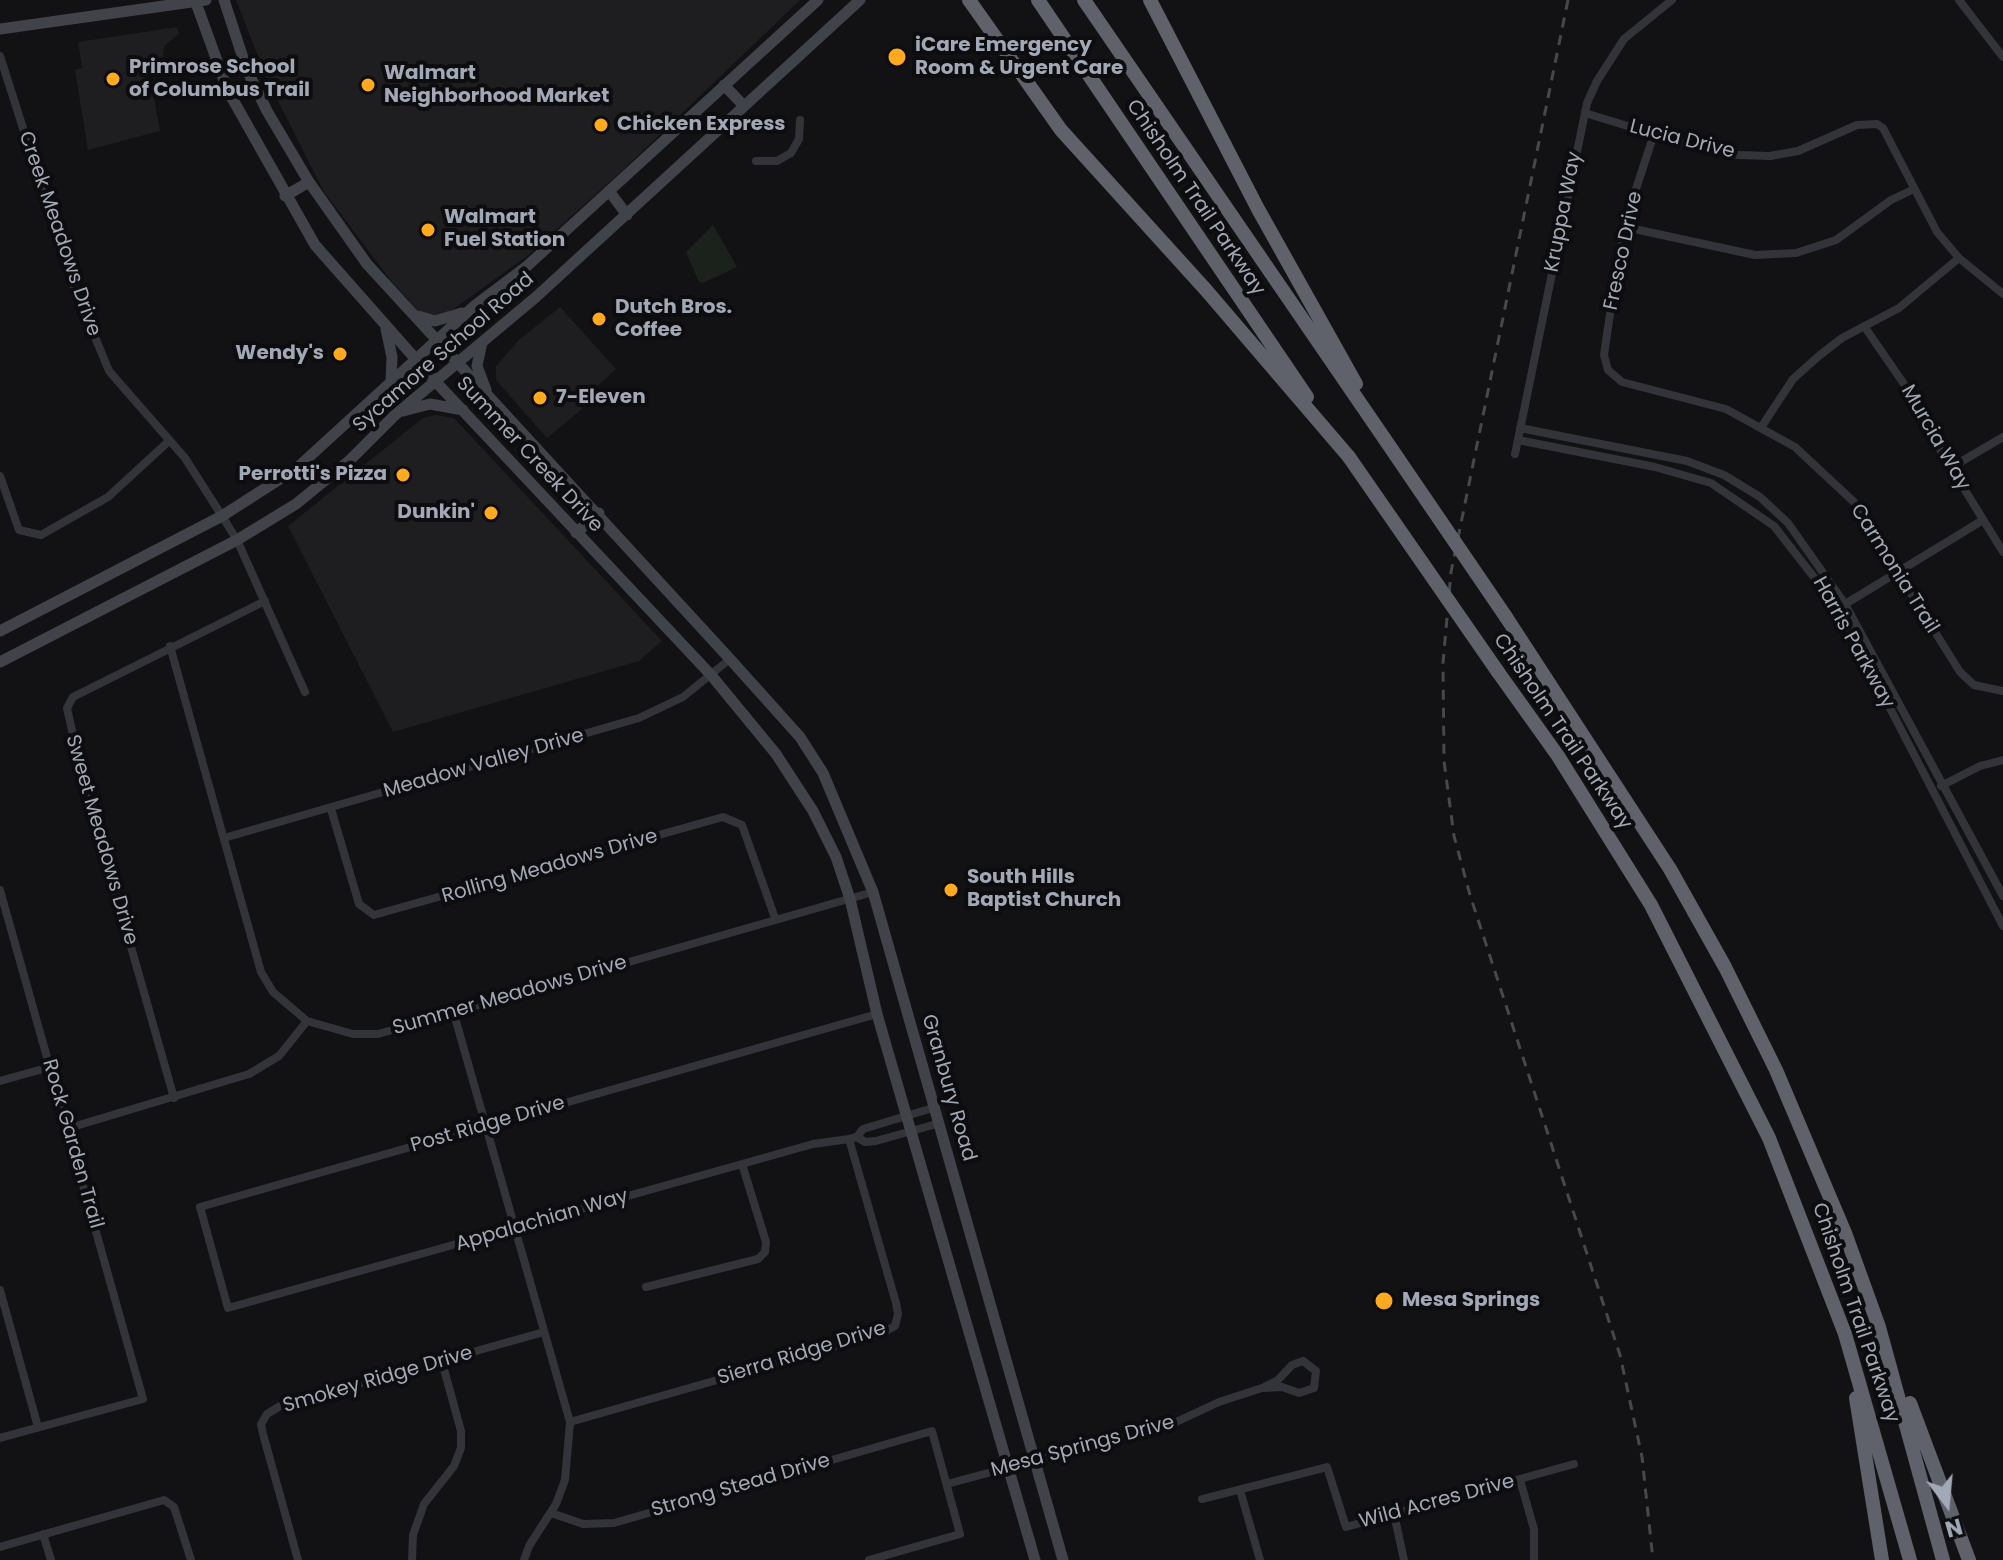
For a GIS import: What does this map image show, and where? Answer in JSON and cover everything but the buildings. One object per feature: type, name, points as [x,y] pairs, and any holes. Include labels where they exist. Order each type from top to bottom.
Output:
[{"type":"highway","points":[[969,0],[1061,130],[1206,290],[1349,457]]},
{"type":"highway","name":"Chisholm Trail Parkway","points":[[1038,0],[1604,827],[1651,905],[1708,1012],[1769,1138],[1845,1334],[1910,1560]]},
{"type":"highway","name":"Chisholm Trail Parkway","points":[[1084,0],[1634,809],[1725,967],[1812,1151],[1879,1327],[1943,1560]]},
{"type":"highway","points":[[1150,0],[1258,209],[1384,438]]},
{"type":"highway","points":[[1879,1327],[1969,1560]]},
{"type":"highway","points":[[1845,1334],[1882,1560]]},
{"type":"main road","name":"Summer Creek Drive","points":[[224,0],[247,70],[309,182],[367,264],[730,659]]},
{"type":"main road","name":"Sycamore School Road","points":[[0,631],[222,516],[297,468],[473,307],[526,267],[818,0]]},
{"type":"main road","name":"Sycamore School Road","points":[[0,662],[237,540],[296,504],[350,460],[395,415],[536,297],[860,0]]},
{"type":"main road","name":"Summer Creek Drive","points":[[199,1],[228,91],[315,245],[435,381],[711,675]]},
{"type":"main road","points":[[0,29],[199,1]]},
{"type":"main road","points":[[724,85],[744,106]]},
{"type":"main road","points":[[285,196],[309,182]]},
{"type":"main road","points":[[609,191],[627,215]]},
{"type":"main road","points":[[412,314],[425,320],[446,321],[473,307]]},
{"type":"main road","points":[[384,325],[392,357],[391,382]]},
{"type":"main road","points":[[484,339],[477,362],[488,394]]},
{"type":"main road","points":[[395,415],[430,404],[467,412]]},
{"type":"main road","points":[[576,533],[599,513]]},
{"type":"main road","name":"Granbury Road","points":[[730,659],[800,737],[823,773],[873,892],[1063,1560]]},
{"type":"main road","points":[[711,675],[776,754],[813,811],[836,857],[850,899],[877,1014],[1035,1560]]},
{"type":"street","name":"Kruppa Way","points":[[1515,454],[1585,113],[1597,81],[1624,39],[1672,0]]},
{"type":"street","points":[[1959,0],[2003,57]]},
{"type":"street","name":"Creek Meadows Drive","points":[[0,56],[71,279],[109,371],[185,458],[237,540],[305,692]]},
{"type":"street","name":"Lucia Drive","points":[[1585,113],[1706,150],[1770,156],[1798,151],[1857,125],[1870,123],[1883,128],[1912,190]]},
{"type":"street","points":[[756,161],[777,161],[791,153],[799,139],[800,120]]},
{"type":"street","name":"Fresco Drive","points":[[1608,370],[1604,355],[1625,227],[1654,134]]},
{"type":"street","points":[[1625,227],[1755,255],[1796,253],[1836,240],[1891,200],[1912,190],[1937,232],[1959,258],[2003,294]]},
{"type":"street","points":[[1762,426],[1793,379],[1842,338],[1899,308],[1959,258]]},
{"type":"street","name":"Murcia Way","points":[[1864,326],[1904,384],[2003,552]]},
{"type":"street","name":"Carmonia Trail","points":[[1608,370],[1622,382],[1726,409],[1762,426],[1814,462],[1854,502],[1960,672],[1974,685],[2003,691]]},
{"type":"street","name":"Harris Parkway","points":[[1520,428],[1687,461],[1724,475],[1760,497],[1788,523],[1842,606],[1945,784],[2003,896]]},
{"type":"street","points":[[1952,467],[2003,437]]},
{"type":"street","name":"Harris Parkway","points":[[1518,440],[1655,467],[1721,488],[1774,526],[1842,606],[2003,926]]},
{"type":"street","points":[[0,476],[19,530],[41,535],[108,497],[169,441]]},
{"type":"street","points":[[1842,606],[1983,520]]},
{"type":"street","name":"Sweet Meadows Drive","points":[[174,1098],[81,771],[67,708],[73,697],[265,601]]},
{"type":"street","name":"Summer Meadows Drive","points":[[170,646],[261,972],[273,992],[307,1021],[353,1034],[378,1034],[873,892]]},
{"type":"street","name":"Meadow Valley Drive","points":[[224,838],[639,718],[683,697],[730,659]]},
{"type":"street","points":[[1932,790],[1980,766],[2003,760]]},
{"type":"street","name":"Rolling Meadows Drive","points":[[331,809],[359,904],[374,915],[723,817],[742,825],[775,918]]},
{"type":"street","name":"Rock Garden Trail","points":[[0,890],[143,1399],[38,1427]]},
{"type":"street","points":[[454,1014],[570,1422],[568,1468],[551,1513],[529,1546],[524,1560]]},
{"type":"street","name":"Post Ridge Drive","points":[[228,1308],[200,1207],[877,1014]]},
{"type":"street","points":[[69,1128],[249,1074],[295,1040],[307,1021]]},
{"type":"street","points":[[0,1081],[50,1067]]},
{"type":"street","name":"Appalachian Way","points":[[853,1138],[863,1129],[936,1107]]},
{"type":"street","name":"Appalachian Way","points":[[228,1308],[813,1144],[853,1138],[865,1142],[876,1141],[940,1123]]},
{"type":"street","name":"Sierra Ridge Drive","points":[[570,1422],[882,1333],[895,1326],[898,1314],[896,1303],[853,1138]]},
{"type":"street","points":[[646,1287],[758,1259],[765,1252],[766,1242],[742,1164]]},
{"type":"street","points":[[0,1290],[38,1427],[0,1438]]},
{"type":"street","name":"Smokey Ridge Drive","points":[[298,1560],[263,1434],[261,1424],[267,1414],[280,1406],[544,1332]]},
{"type":"street","points":[[412,1560],[416,1525],[424,1504],[454,1466],[461,1448],[461,1431],[442,1362]]},
{"type":"street","name":"Mesa Springs Drive","points":[[947,1484],[1174,1423],[1219,1402],[1262,1388],[1282,1387],[1305,1393],[1314,1388],[1316,1371],[1308,1363],[1297,1362],[1262,1388]]},
{"type":"street","name":"Strong Stead Drive","points":[[551,1513],[583,1524],[614,1523],[932,1431],[947,1484]]},
{"type":"street","name":"Wild Acres Drive","points":[[1202,1499],[1327,1467],[1346,1527],[1574,1464]]},
{"type":"street","points":[[1520,1480],[1534,1529],[1534,1560]]},
{"type":"street","points":[[869,1560],[960,1534],[947,1484]]},
{"type":"street","points":[[1240,1490],[1260,1560]]},
{"type":"street","points":[[0,1547],[164,1500],[174,1507],[191,1560]]},
{"type":"street","points":[[1394,1514],[1404,1560]]},
{"type":"street","points":[[43,1534],[51,1560]]},
{"type":"shaded area","points":[[236,0],[800,0],[623,170],[527,256],[448,313],[435,316],[419,312],[392,282],[324,192],[267,79]]},
{"type":"shaded area","name":"Primrose School of Columbus Trail","points":[[177,27],[179,34],[164,46],[163,57],[147,60],[160,131],[88,150],[75,70],[82,68],[78,42]]},
{"type":"shaded area","points":[[713,225],[737,267],[703,283],[699,282],[686,252]]},
{"type":"shaded area","points":[[560,307],[616,369],[579,403],[582,409],[547,438],[496,380],[496,366],[519,340]]},
{"type":"shaded area","points":[[436,415],[454,418],[662,641],[639,661],[393,732],[288,526],[423,418]]},
{"type":"railway","points":[[1568,0],[1451,572],[1443,663],[1444,761],[1454,836],[1470,895],[1620,1355],[1642,1457],[1653,1560]]},
{"type":"place","name":"iCare Emergency Room & Urgent Care","points":[[897,57]]},
{"type":"place","name":"Primrose School of Columbus Trail","points":[[113,79]]},
{"type":"place","name":"Walmart Neighborhood Market","points":[[368,85]]},
{"type":"place","name":"Chicken Express","points":[[601,125]]},
{"type":"place","name":"Walmart Fuel Station","points":[[428,230]]},
{"type":"place","name":"Dutch Bros. Coffee","points":[[599,319]]},
{"type":"place","name":"Wendy's","points":[[340,354]]},
{"type":"place","name":"7-Eleven","points":[[540,398]]},
{"type":"place","name":"Perrotti's Pizza","points":[[403,475]]},
{"type":"place","name":"Dunkin'","points":[[491,513]]},
{"type":"place","name":"South Hills Baptist Church","points":[[951,890]]},
{"type":"place","name":"Mesa Springs","points":[[1384,1301]]}]
